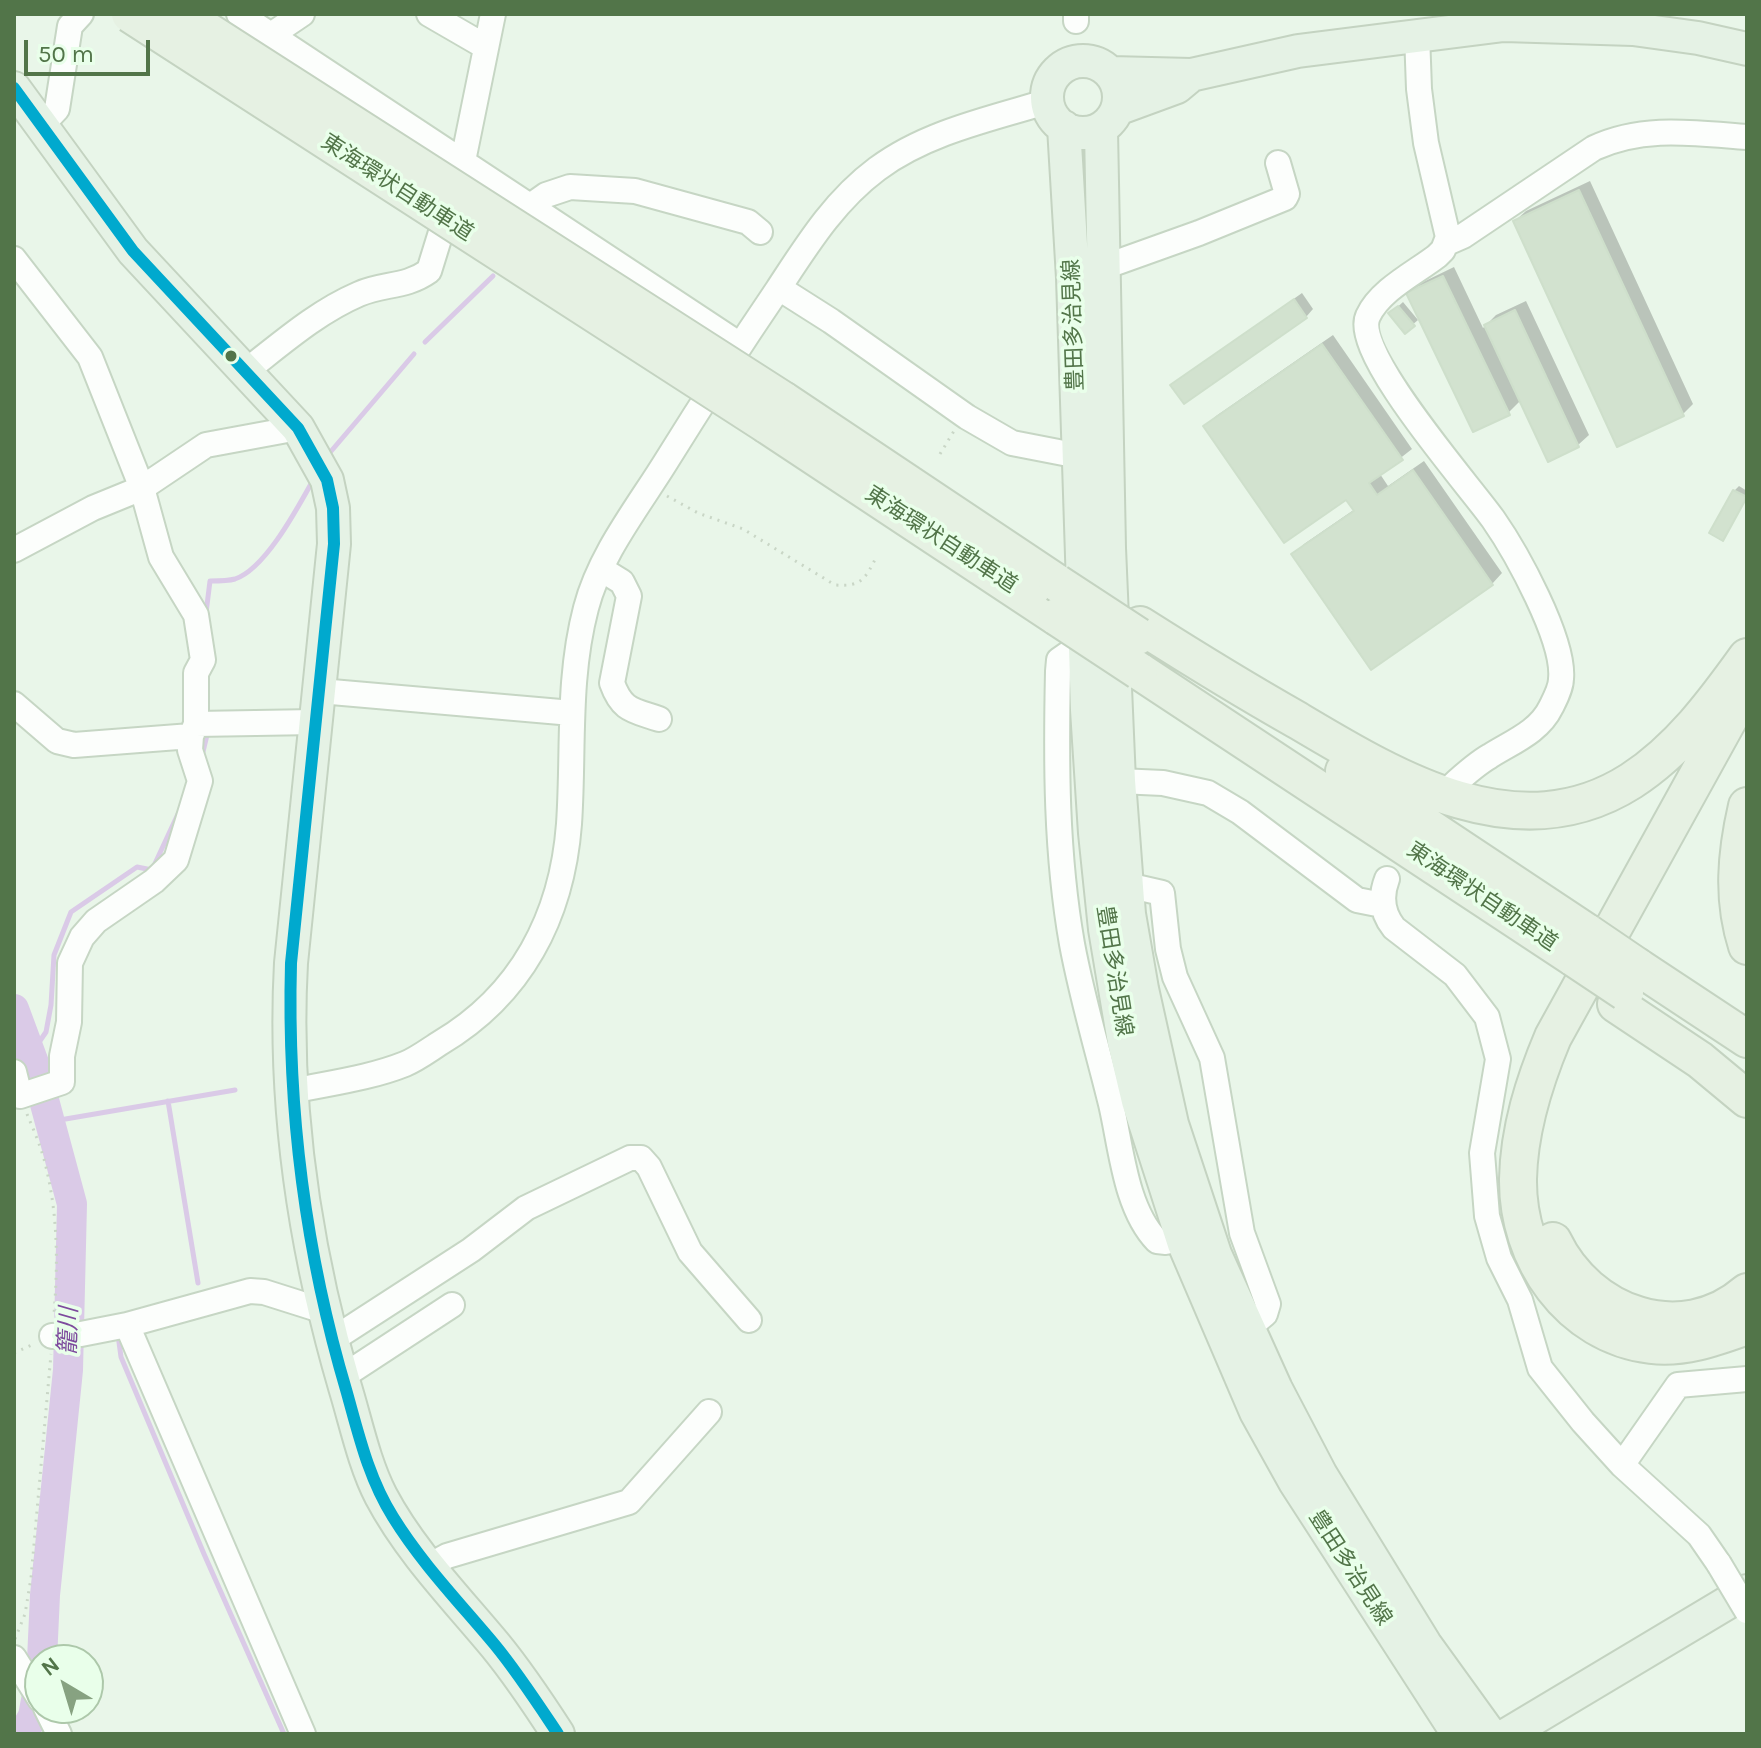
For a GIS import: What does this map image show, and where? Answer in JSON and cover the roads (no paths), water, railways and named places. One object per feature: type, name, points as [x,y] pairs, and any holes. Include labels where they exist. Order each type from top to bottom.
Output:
[{"type":"highway","name":"東海環状自動車道","points":[[130,14],[775,412],[1139,644],[1747,1074]]},
{"type":"highway","name":"東海環状自動車道","points":[[181,14],[775,412],[1052,587]]},
{"type":"highway","name":"東海環状自動車道","points":[[1139,644],[1342,805],[1576,954]]},
{"type":"highway","points":[[1139,644],[1266,702],[1399,777],[1455,799],[1507,810],[1572,805],[1607,794],[1630,782],[1688,732],[1747,657]]},
{"type":"highway","points":[[1747,686],[1553,1037],[1531,1098],[1518,1180],[1524,1231],[1541,1272],[1566,1303],[1596,1326],[1632,1341],[1672,1345],[1715,1338],[1747,1326]]},
{"type":"highway","points":[[1747,729],[1572,1051],[1561,1077],[1546,1135],[1543,1189],[1549,1226],[1562,1258],[1591,1292],[1609,1304],[1631,1314],[1677,1319],[1722,1309],[1747,1292]]},
{"type":"highway","points":[[1747,806],[1737,857],[1736,883],[1747,946]]},
{"type":"highway","name":"東海環状自動車道","points":[[1626,988],[1747,1039]]},
{"type":"highway","points":[[1626,988],[1747,1099]]},
{"type":"main road","name":"豊田多治見線","points":[[1111,73],[1191,75],[1298,51],[1504,25],[1633,29],[1747,49]]},
{"type":"main road","name":"豊田多治見線","points":[[1458,1734],[1272,1444],[1181,1238],[1138,1101],[1124,1042],[1095,833],[1087,710],[1073,278],[1051,78],[1071,62],[1095,62],[1111,73],[1118,89],[1109,120],[1104,267],[1113,676],[1127,885],[1142,989],[1172,1124],[1215,1254],[1282,1401],[1345,1515],[1425,1644],[1504,1733]]},
{"type":"main road","name":"豊田多治見線","points":[[1055,114],[1075,133],[1177,87],[1191,75]]},
{"type":"main road","points":[[14,88],[133,251],[298,428],[327,480],[333,508],[334,544],[288,1016],[304,1215],[342,1377],[380,1495],[429,1566],[528,1688],[558,1734]]},
{"type":"main road","points":[[1504,1733],[1747,1591]]},
{"type":"main road","points":[[1549,1734],[1747,1612]]},
{"type":"street","points":[[41,126],[57,109],[70,26],[81,14]]},
{"type":"street","points":[[239,14],[740,345]]},
{"type":"street","points":[[271,35],[302,14]]},
{"type":"street","points":[[429,14],[486,47]]},
{"type":"street","points":[[246,371],[303,326],[334,307],[361,293],[415,281],[429,271],[463,161],[493,14]]},
{"type":"street","points":[[1417,34],[1419,89],[1426,143],[1449,231],[1447,243],[1437,256],[1387,293],[1368,316],[1366,328],[1369,341],[1389,379],[1494,520],[1538,602],[1559,651],[1561,682],[1550,710],[1538,726],[1479,763],[1452,786]]},
{"type":"street","points":[[293,1091],[357,1078],[407,1063],[465,1028],[528,961],[547,926],[561,880],[569,825],[577,642],[587,602],[624,525],[810,239],[837,205],[878,168],[928,140],[1055,114]]},
{"type":"street","points":[[1447,243],[1463,236],[1610,140],[1663,131],[1747,137]]},
{"type":"street","points":[[1104,267],[1285,198],[1287,194],[1278,163]]},
{"type":"street","points":[[529,207],[546,195],[570,187],[635,191],[748,222],[760,232]]},
{"type":"street","points":[[14,259],[90,357],[142,488],[161,557],[196,615],[203,660],[196,673],[200,781],[176,860],[154,881],[96,921],[82,937],[70,963],[69,1022],[62,1056],[62,1082],[17,1084]]},
{"type":"street","points":[[779,288],[967,417],[1012,443],[1079,456]]},
{"type":"street","points":[[14,550],[93,508],[142,488],[206,445],[298,428]]},
{"type":"street","points":[[601,569],[622,582],[629,596],[612,683],[625,708],[659,719]]},
{"type":"street","points":[[14,704],[57,741],[74,745],[199,731],[317,706],[572,713]]},
{"type":"street","points":[[1119,781],[1163,783],[1208,793],[1240,812],[1357,900],[1382,905]]},
{"type":"street","points":[[1387,879],[1382,905],[1394,928],[1455,975],[1487,1017],[1498,1059],[1482,1153],[1484,1193],[1499,1258],[1520,1300],[1540,1368],[1622,1465],[1699,1535],[1747,1612]]},
{"type":"street","points":[[1127,885],[1162,893],[1168,949],[1175,977],[1212,1058],[1242,1233],[1268,1304],[1265,1314],[1247,1329]]},
{"type":"street","points":[[64,1335],[127,1325],[250,1291],[264,1292],[328,1325],[471,1250],[526,1208],[630,1158],[641,1158],[649,1167],[690,1252],[749,1320]]},
{"type":"street","points":[[342,1377],[452,1305]]},
{"type":"street","points":[[127,1325],[303,1734]]},
{"type":"street","points":[[1622,1465],[1678,1385],[1747,1379]]},
{"type":"street","points":[[429,1566],[447,1556],[629,1502],[709,1412]]},
{"type":"waterway","points":[[425,342],[493,276]]},
{"type":"waterway","points":[[327,456],[414,354]]},
{"type":"waterway","points":[[206,613],[210,581],[235,579],[258,563],[279,537],[312,482]]},
{"type":"waterway","points":[[202,756],[208,731]]},
{"type":"waterway","points":[[31,1054],[46,1032],[54,955],[71,912],[137,867],[152,870],[178,814]]},
{"type":"waterway","name":"籠川","points":[[14,1009],[34,1063],[72,1204],[68,1370],[43,1644]]},
{"type":"waterway","points":[[48,1122],[235,1090]]},
{"type":"waterway","points":[[168,1101],[198,1283]]},
{"type":"waterway","points":[[118,1335],[121,1357],[284,1734]]},
{"type":"waterway","name":"籠川","points":[[23,1734],[29,1724]]}]
